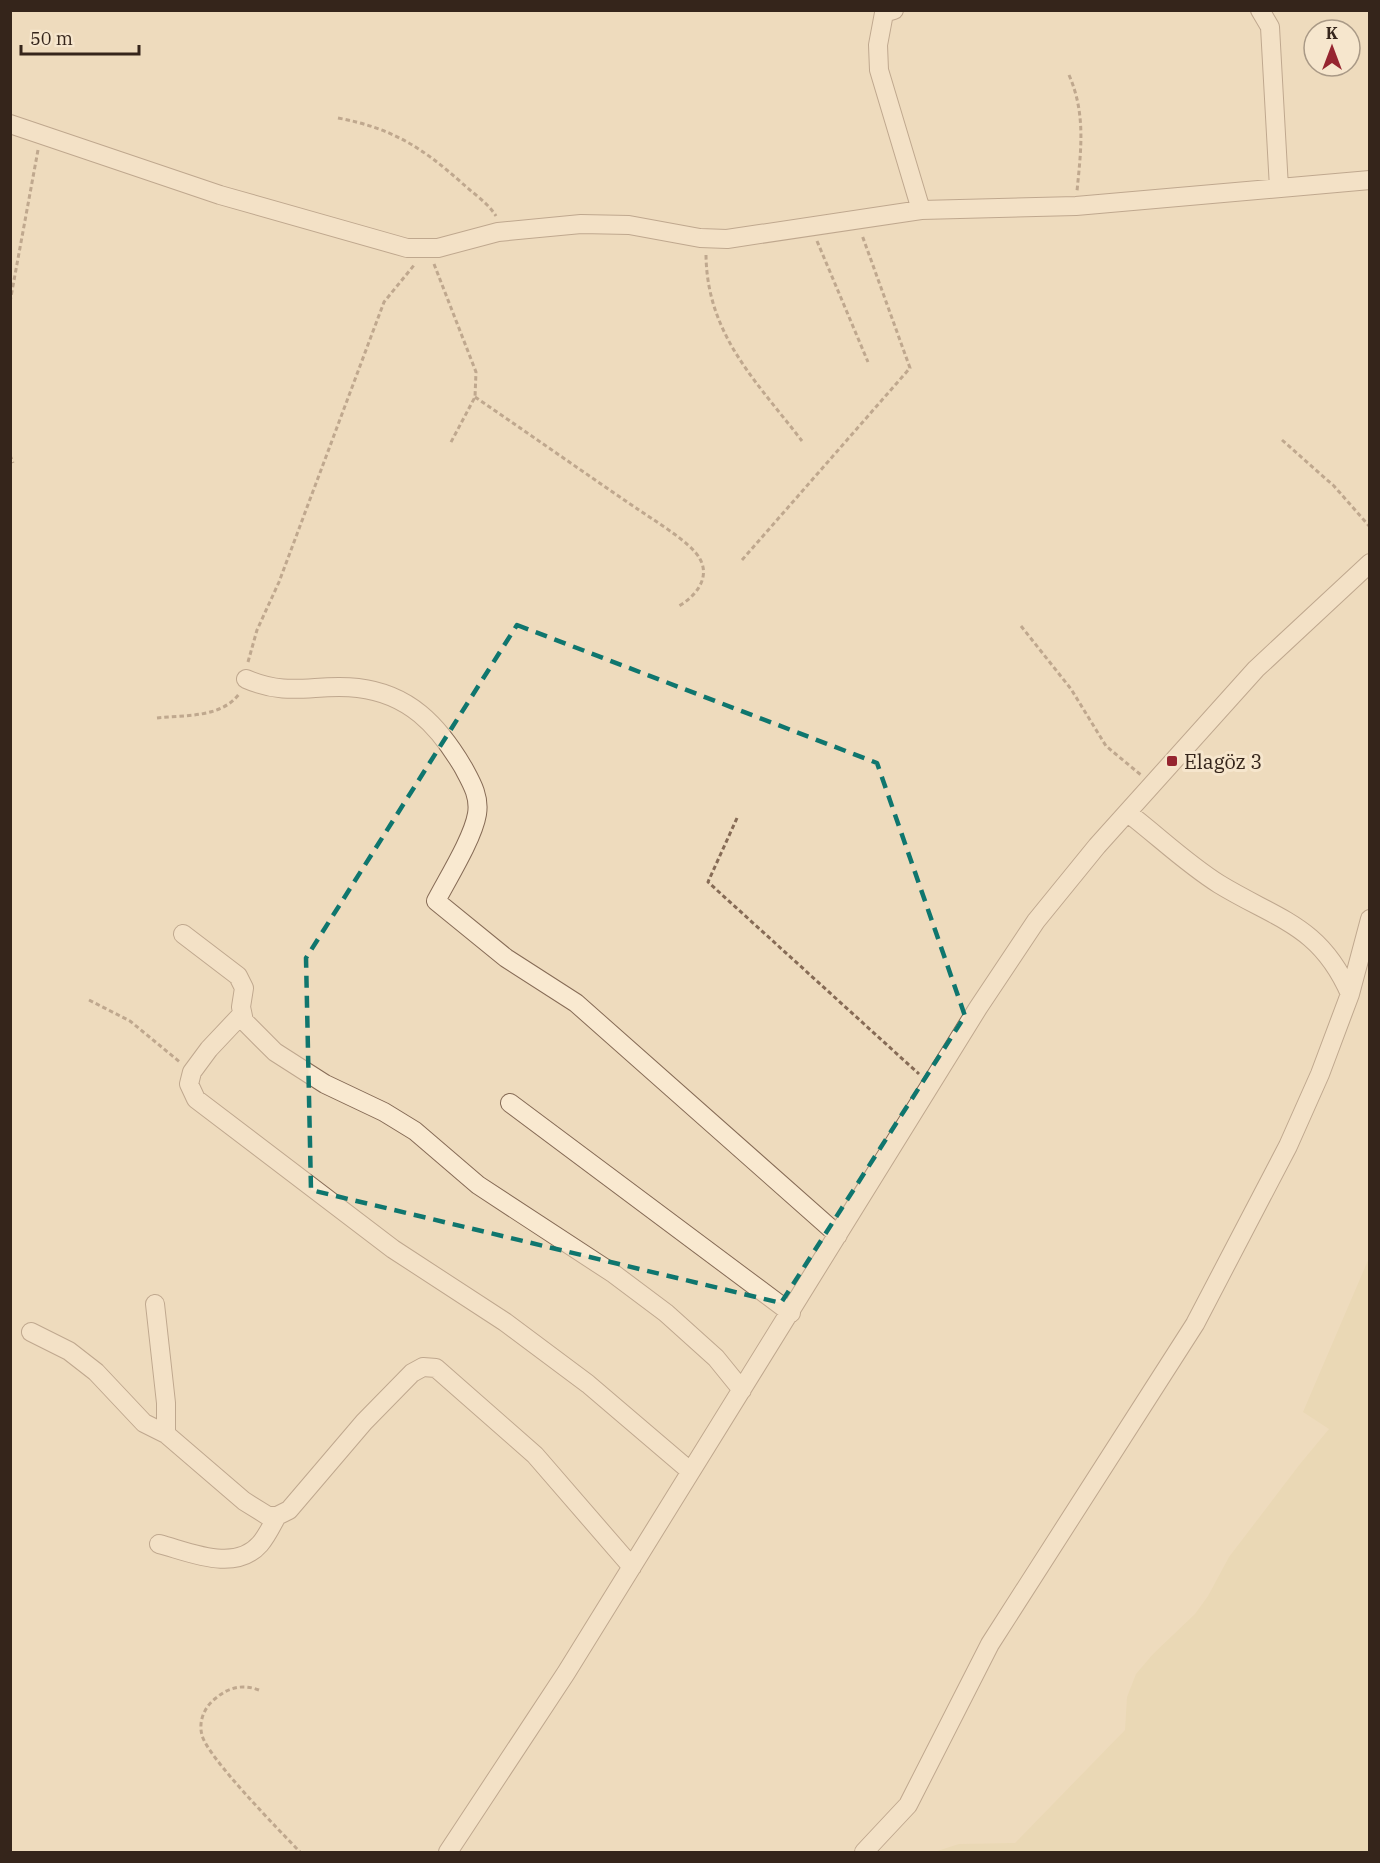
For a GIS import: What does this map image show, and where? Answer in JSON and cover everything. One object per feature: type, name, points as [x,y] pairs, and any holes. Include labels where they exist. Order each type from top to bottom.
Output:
[{"type":"street","points":[[1260,10],[1270,27],[1279,188]]},
{"type":"street","points":[[882,11],[878,45],[879,70],[921,210]]},
{"type":"street","points":[[10,124],[220,195],[392,245],[428,249],[452,246],[505,231],[604,224],[653,228],[708,238],[741,237],[921,210],[1076,206],[1370,180]]},
{"type":"street","points":[[448,1852],[632,1567],[1006,964],[1036,921],[1078,868],[1256,669],[1370,563]]},
{"type":"street","points":[[246,680],[281,690],[341,687],[382,692],[410,705],[434,725],[447,741],[472,783],[478,804],[475,824],[436,901],[507,958],[576,1003],[838,1235]]},
{"type":"street","points":[[1128,813],[1217,883],[1308,933],[1334,962],[1350,994]]},
{"type":"street","points":[[864,1852],[908,1805],[990,1644],[1195,1324],[1288,1146],[1320,1074],[1350,994],[1370,919]]},
{"type":"street","points":[[183,934],[238,976],[244,988],[242,1014],[248,1026],[275,1052],[325,1084],[384,1112],[415,1131],[478,1185],[614,1274],[666,1313],[716,1358],[742,1390]]},
{"type":"street","points":[[242,1014],[192,1072],[189,1084],[196,1099],[393,1249],[505,1322],[588,1384],[690,1471]]},
{"type":"street","points":[[510,1103],[790,1313]]},
{"type":"street","points":[[155,1305],[166,1404],[166,1434]]},
{"type":"street","points":[[31,1332],[69,1351],[87,1365],[144,1423],[166,1434],[244,1501],[261,1513],[277,1516]]},
{"type":"street","points":[[159,1544],[208,1557],[235,1558],[259,1546],[277,1516],[289,1510],[364,1422],[412,1373],[429,1367],[441,1371],[535,1455],[632,1567]]},
{"type":"path","points":[[1069,75],[1078,98],[1083,124],[1076,206]]},
{"type":"path","points":[[338,118],[379,128],[416,145],[492,209],[505,231]]},
{"type":"path","points":[[10,302],[41,134]]},
{"type":"path","points":[[742,560],[910,369],[856,219]]},
{"type":"path","points":[[811,226],[868,362]]},
{"type":"path","points":[[708,238],[708,287],[725,336],[802,441]]},
{"type":"path","points":[[157,718],[223,709],[235,700],[246,680],[257,630],[279,582],[384,302],[428,249],[474,362],[477,381],[475,397],[450,444]]},
{"type":"path","points":[[475,397],[659,524],[696,553],[703,566],[702,581],[693,596],[677,607]]},
{"type":"path","points":[[1282,440],[1334,486],[1370,527]]},
{"type":"path","points":[[10,455],[13,463]]},
{"type":"path","points":[[1021,626],[1071,689],[1106,746],[1152,784]]},
{"type":"path","points":[[737,818],[708,882],[931,1084]]},
{"type":"path","points":[[89,1000],[130,1021],[192,1072]]},
{"type":"path","points":[[259,1690],[246,1686],[232,1688],[212,1701],[203,1716],[202,1737],[215,1758],[300,1852]]},
{"type":"highlighted area","points":[[517,625],[877,763],[965,1016],[781,1303],[311,1190],[306,958]]},
{"type":"shaded area","points":[[1369,1258],[1369,1852],[934,1852],[959,1844],[1015,1843],[1125,1730],[1127,1697],[1136,1674],[1153,1654],[1195,1614],[1208,1596],[1229,1557],[1329,1429],[1303,1412]]},
{"type":"place","name":"Elagöz 3","points":[[1172,761]]}]
